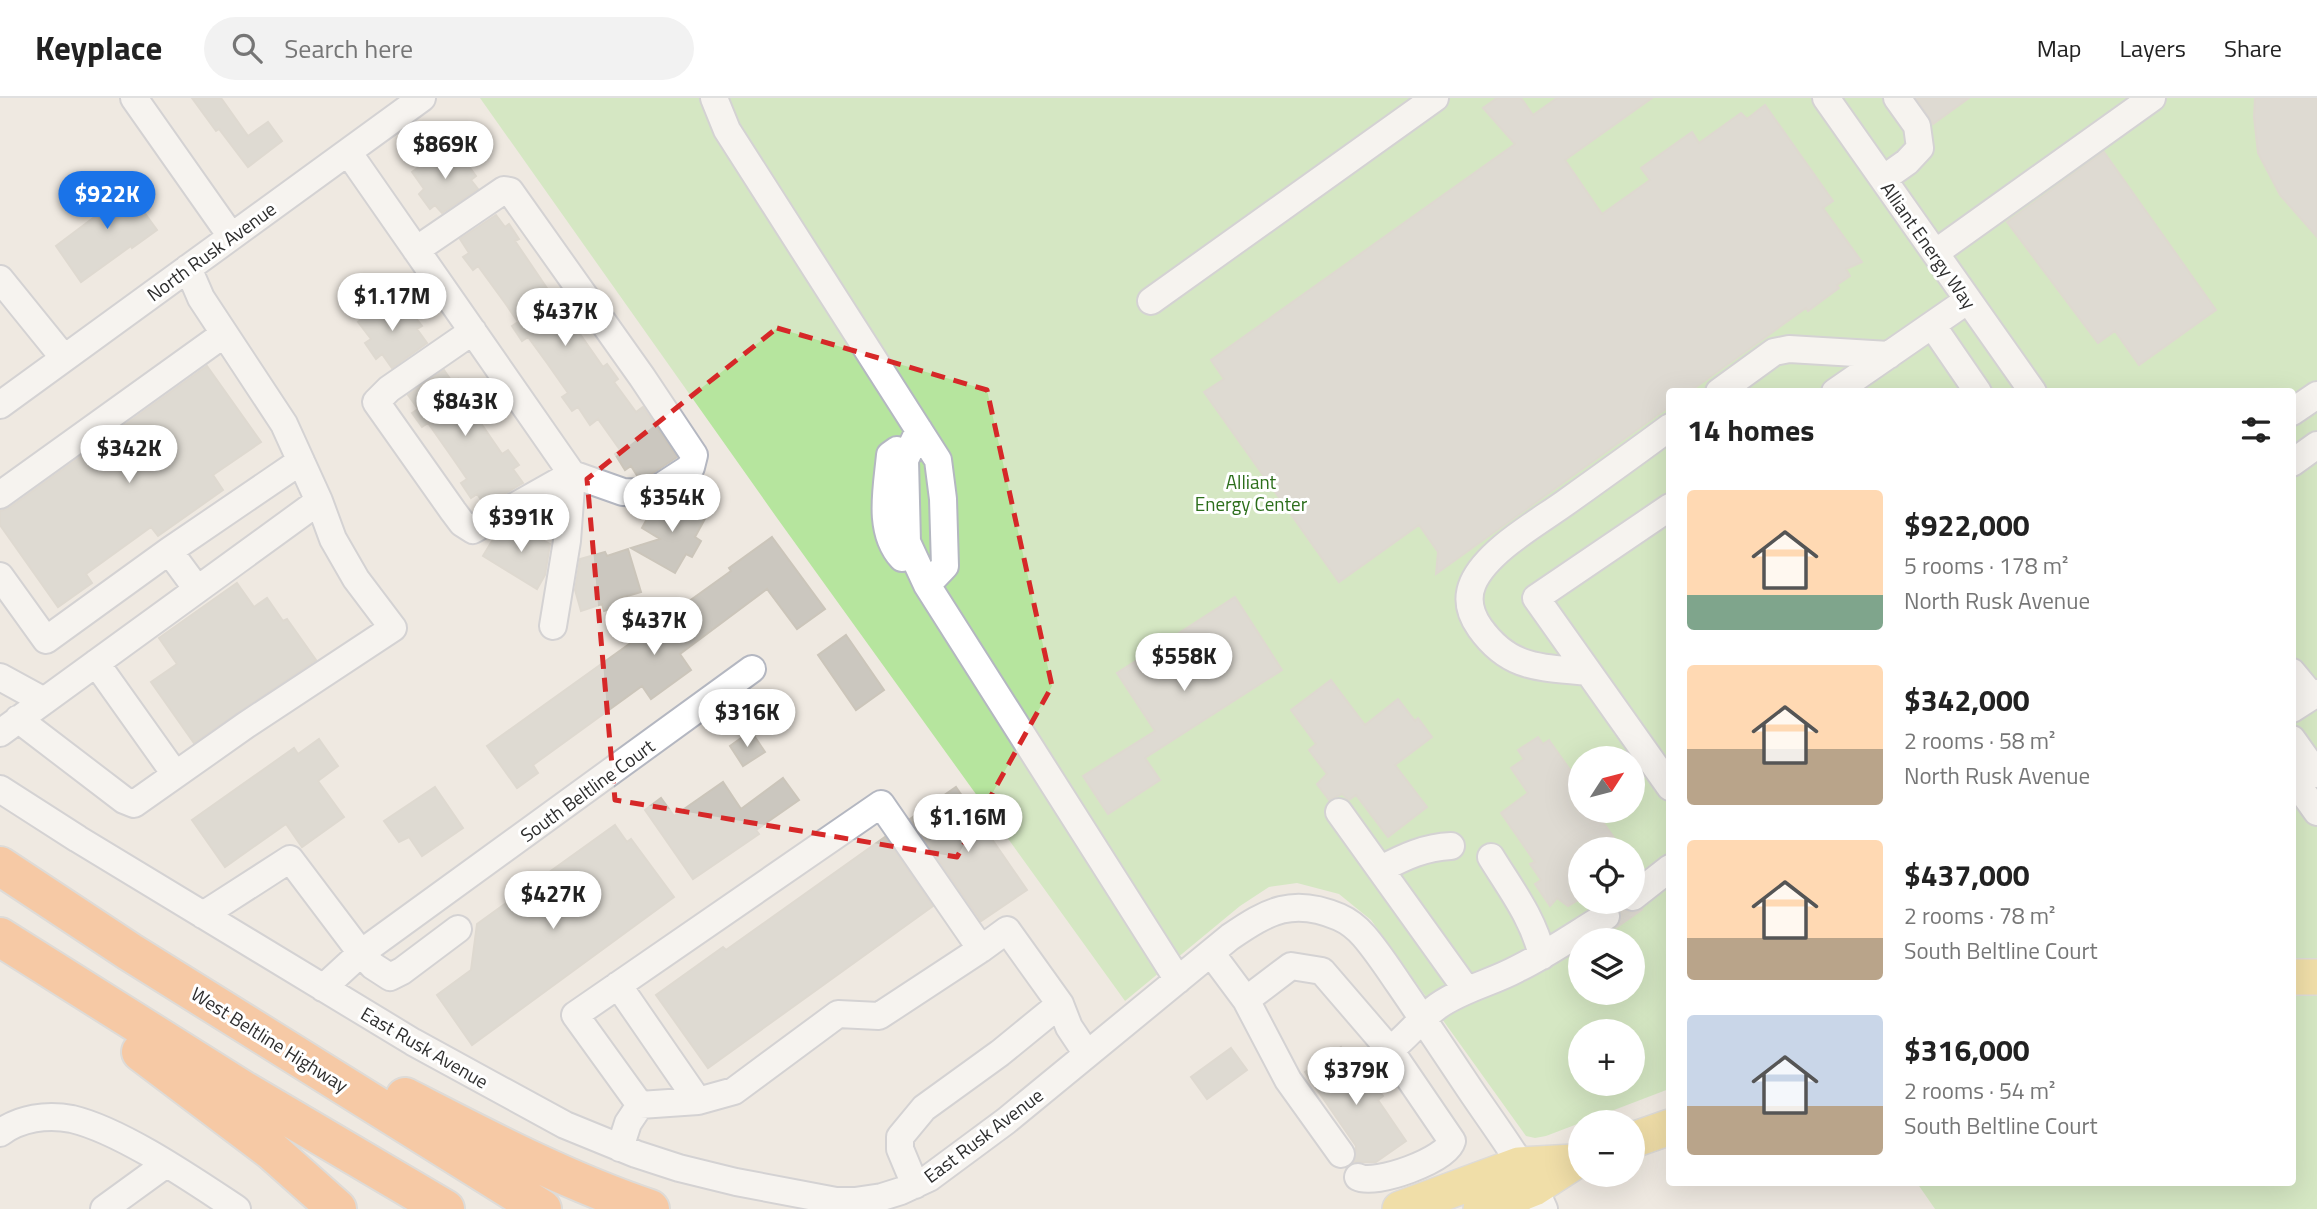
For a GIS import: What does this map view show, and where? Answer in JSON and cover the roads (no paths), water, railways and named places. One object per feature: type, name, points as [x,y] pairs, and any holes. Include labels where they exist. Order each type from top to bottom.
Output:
[{"type":"highway","name":"West Beltline Highway","points":[[0,866],[131,952],[542,1209]]},
{"type":"highway","points":[[0,937],[243,1090],[445,1209]]},
{"type":"highway","points":[[0,944],[272,1151],[337,1209]]},
{"type":"highway","points":[[131,952],[520,1156],[600,1193],[650,1209]]},
{"type":"main road","points":[[2296,977],[2317,977]]},
{"type":"main road","points":[[1645,1135],[1666,1128]]},
{"type":"main road","points":[[1481,1209],[1532,1187],[1568,1166]]},
{"type":"main road","points":[[1399,1209],[1532,1187]]},
{"type":"street","points":[[134,98],[231,236]]},
{"type":"street","name":"North Rusk Avenue","points":[[0,405],[422,98]]},
{"type":"street","points":[[714,98],[727,130],[919,430],[927,584]]},
{"type":"street","points":[[1151,301],[1435,98]]},
{"type":"street","name":"Alliant Energy Way","points":[[1826,98],[2030,388]]},
{"type":"street","points":[[1883,179],[1907,162],[1920,148],[1917,126],[1897,98]]},
{"type":"street","points":[[1935,253],[2152,98]]},
{"type":"street","points":[[348,152],[416,250],[473,331],[572,474],[623,492],[651,493],[691,467],[694,455],[510,191],[504,190],[416,250]]},
{"type":"street","points":[[188,268],[201,298],[284,424],[319,501],[333,539],[356,579],[393,628],[134,803],[124,800],[9,726],[319,501]]},
{"type":"street","points":[[0,279],[64,358]]},
{"type":"street","points":[[1841,388],[1968,300]]},
{"type":"street","points":[[1932,325],[1975,388]]},
{"type":"street","points":[[473,331],[389,389],[376,402],[462,523],[473,530],[572,474]]},
{"type":"street","points":[[0,495],[224,334]]},
{"type":"street","points":[[1724,388],[1774,352],[1789,349],[1889,355]]},
{"type":"street","points":[[2296,409],[2317,395]]},
{"type":"street","points":[[919,430],[890,456],[885,512],[895,550],[927,584],[1178,980]]},
{"type":"street","points":[[1588,672],[1530,666],[1504,654],[1485,636],[1474,619],[1469,606],[1472,585],[1483,566],[1517,538],[1666,431]]},
{"type":"street","points":[[2296,460],[2317,445]]},
{"type":"street","points":[[0,576],[46,640],[169,551],[301,461]]},
{"type":"street","points":[[553,626],[567,541],[572,474]]},
{"type":"street","points":[[1666,510],[1536,598],[1666,781]]},
{"type":"street","points":[[169,551],[197,589]]},
{"type":"street","points":[[96,663],[176,774]]},
{"type":"street","name":"South Beltline Court","points":[[323,988],[360,953],[752,669]]},
{"type":"street","points":[[0,677],[44,701]]},
{"type":"street","points":[[2296,680],[2307,699]]},
{"type":"street","points":[[2296,745],[2317,774]]},
{"type":"street","points":[[2296,783],[2317,812]]},
{"type":"street","name":"East Rusk Avenue","points":[[0,789],[413,1042],[554,1119],[620,1148],[679,1168],[836,1201],[882,1196],[915,1185],[955,1160],[1241,930],[1270,913],[1303,906],[1342,918],[1364,936],[1422,1018],[1532,1187]]},
{"type":"street","points":[[639,1105],[575,1014],[881,804],[981,949]]},
{"type":"street","points":[[1339,812],[1466,989]]},
{"type":"street","points":[[1381,869],[1433,846],[1451,846]]},
{"type":"street","points":[[1491,857],[1527,916],[1538,939],[1542,956]]},
{"type":"street","points":[[203,915],[290,859],[360,953],[390,977],[458,929]]},
{"type":"street","points":[[1645,890],[1666,878]]},
{"type":"street","points":[[1390,1049],[1410,1035],[1422,1018],[1466,989],[1514,971],[1606,916]]},
{"type":"street","points":[[639,1105],[698,1101],[734,1091],[838,1014],[878,1016],[1007,930],[1060,1004],[1069,1027],[1087,1054]]},
{"type":"street","points":[[1211,953],[1246,1000],[1288,1080],[1341,1154]]},
{"type":"street","points":[[1246,1000],[1291,966],[1322,971],[1390,1049],[1452,1141],[1450,1148],[1435,1159],[1375,1180],[1364,1181],[1357,1177]]},
{"type":"street","points":[[618,985],[698,1101]]},
{"type":"street","points":[[915,1185],[900,1149],[900,1137],[924,1108],[1000,1053],[1060,1004]]},
{"type":"street","points":[[620,1148],[628,1123],[639,1105]]},
{"type":"street","points":[[0,1133],[14,1122],[36,1118],[71,1119],[105,1131],[166,1164],[237,1209]]},
{"type":"street","points":[[104,1209],[166,1164]]},
{"type":"park label","name":"Alliant Energy Center","points":[[1251,492]]}]
